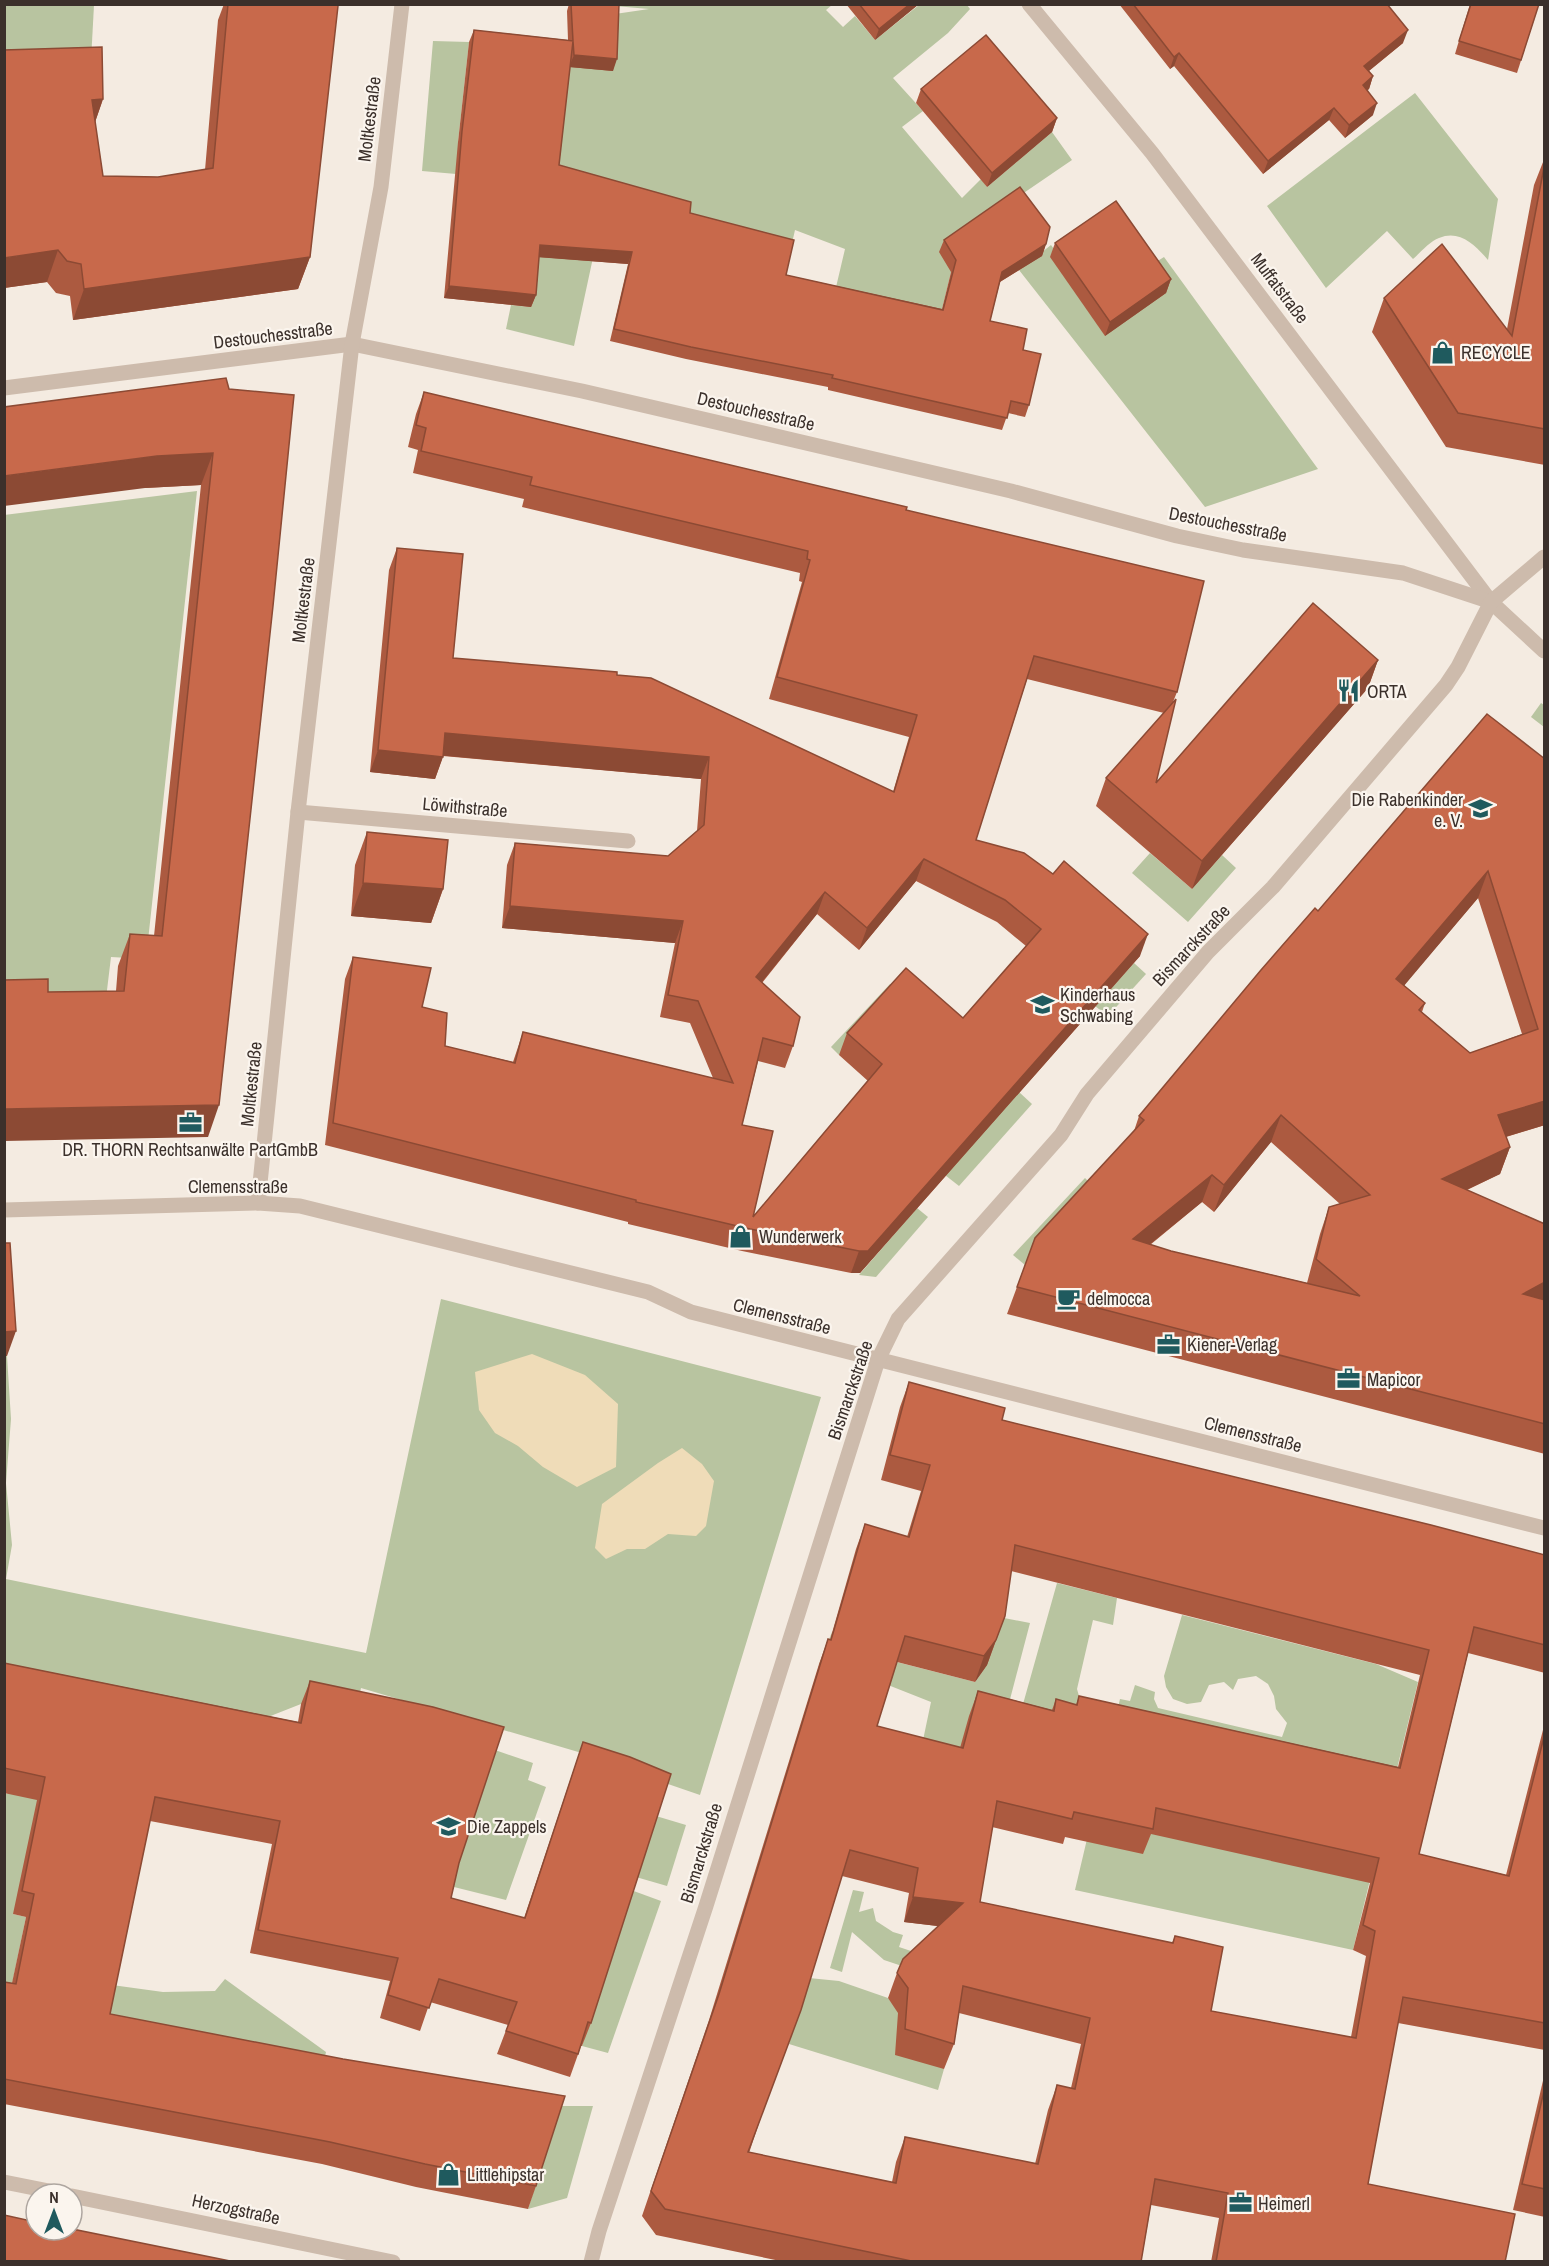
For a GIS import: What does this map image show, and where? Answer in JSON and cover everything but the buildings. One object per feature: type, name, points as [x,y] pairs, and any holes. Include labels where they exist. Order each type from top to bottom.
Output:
[{"type":"street","name":"Moltkestraße","points":[[258,1203],[298,812],[352,344],[381,187],[402,4]]},
{"type":"street","name":"Muffatstraße","points":[[1029,4],[1152,153],[1491,602]]},
{"type":"street","name":"Destouchesstraße","points":[[4,388],[352,344],[582,391],[1011,491],[1188,538],[1243,550],[1403,573],[1491,602]]},
{"type":"street","points":[[1545,557],[1491,602],[1545,651]]},
{"type":"street","name":"Bismarckstraße","points":[[591,2262],[878,1360],[898,1319],[1061,1135],[1087,1094],[1208,952],[1273,887],[1446,685],[1458,668],[1491,602]]},
{"type":"street","name":"Löwithstraße","points":[[298,812],[628,841]]},
{"type":"street","name":"Clemensstraße","points":[[4,1210],[258,1203],[300,1206],[648,1292],[691,1312],[1545,1528]]},
{"type":"street","points":[[4,2182],[24,2186]]},
{"type":"street","name":"Herzogstraße","points":[[84,2198],[393,2262]]},
{"type":"green space","points":[[592,4],[832,5],[826,10],[843,27],[855,16],[875,40],[919,5],[967,5],[970,9],[948,33],[893,78],[923,111],[902,127],[962,198],[981,179],[987,187],[1052,132],[1072,160],[1015,199],[951,272],[939,322],[833,300],[845,249],[795,230],[790,252],[546,182],[422,171],[433,41],[469,42],[458,142],[567,67],[615,14],[649,9]]},
{"type":"green space","points":[[4,5],[94,5],[90,79],[5,81]]},
{"type":"green space","points":[[1415,93],[1498,199],[1488,260],[1467,240],[1454,236],[1436,240],[1413,259],[1387,231],[1326,288],[1267,206]]},
{"type":"green space","points":[[1051,245],[1056,252],[1148,267],[1164,257],[1318,469],[1205,507],[1019,270]]},
{"type":"green space","points":[[594,253],[574,346],[506,329],[511,305],[531,307],[536,257]]},
{"type":"green space","points":[[197,491],[146,959],[111,957],[104,1015],[5,997],[4,515]]},
{"type":"green space","points":[[1541,703],[1544,705],[1544,727],[1531,717]]},
{"type":"green space","points":[[1150,853],[1192,889],[1222,855],[1236,868],[1188,922],[1132,873]]},
{"type":"green space","points":[[1134,963],[1146,974],[1108,1016],[1095,1006]]},
{"type":"green space","points":[[890,984],[898,990],[839,1055],[831,1047]]},
{"type":"green space","points":[[1019,1092],[1032,1104],[959,1186],[945,1175]]},
{"type":"green space","points":[[1085,1178],[1096,1189],[1025,1265],[1013,1255]]},
{"type":"green space","points":[[917,1208],[928,1217],[876,1277],[859,1275]]},
{"type":"green space","points":[[441,1299],[821,1397],[700,1795],[668,1784],[663,1777],[361,1688],[355,1715],[301,1704],[227,1733],[5,1689],[5,1356],[7,1356],[11,1419],[6,1483],[12,1545],[6,1579],[366,1653]]},
{"type":"green space","points":[[1057,1583],[1117,1598],[1113,1625],[1093,1620],[1077,1689],[1090,1735],[1016,1729]]},
{"type":"green space","points":[[1182,1615],[1376,1664],[1418,1682],[1353,1950],[1075,1890],[1120,1699],[1130,1701],[1135,1685],[1155,1692],[1154,1699],[1158,1708],[1282,1737],[1287,1723],[1276,1709],[1274,1696],[1268,1684],[1256,1676],[1238,1679],[1233,1690],[1224,1682],[1209,1685],[1201,1702],[1187,1704],[1173,1699],[1166,1687],[1164,1676]]},
{"type":"green space","points":[[999,1617],[1030,1623],[1003,1726],[954,1773],[918,1764],[931,1702],[888,1685],[819,1664],[832,1632],[873,1656],[975,1682],[992,1651]]},
{"type":"green space","points":[[495,1750],[533,1763],[528,1780],[546,1787],[506,1900],[450,1886]]},
{"type":"green space","points":[[9,1793],[102,1812],[13,1914],[26,1917],[7,2008],[4,2007],[4,1794]]},
{"type":"green space","points":[[656,1816],[686,1825],[667,1886],[636,1877]]},
{"type":"green space","points":[[631,1890],[661,1901],[608,2053],[582,2046]]},
{"type":"green space","points":[[853,1890],[864,1892],[859,1912],[873,1908],[876,1921],[893,1932],[903,1935],[899,1947],[911,1951],[908,1968],[884,1960],[852,1932],[842,1972],[830,1968]]},
{"type":"green space","points":[[809,1978],[839,1981],[888,1998],[944,2069],[938,2090],[789,2044]]},
{"type":"green space","points":[[225,1979],[326,2052],[320,2079],[59,2027],[112,1985],[163,1992],[215,1991]]},
{"type":"green space","points":[[560,2106],[593,2106],[567,2198],[528,2209]]},
{"type":"sand","points":[[532,1354],[585,1375],[618,1404],[616,1467],[577,1487],[543,1467],[518,1446],[495,1433],[479,1410],[475,1372]]},
{"type":"sand","points":[[682,1448],[702,1464],[714,1481],[706,1526],[696,1536],[668,1534],[645,1549],[627,1549],[606,1559],[595,1548],[602,1504]]},
{"type":"place","name":"RECYCLE","points":[[1443,352]]},
{"type":"place","name":"ORTA","points":[[1349,691]]},
{"type":"place","name":"Die Rabenkinder e. V.","points":[[1481,809]]},
{"type":"place","name":"Kinderhaus Schwabing","points":[[1042,1004]]},
{"type":"place","name":"DR. THORN Rechtsanwälte PartGmbB","points":[[190,1123]]},
{"type":"place","name":"Wunderwerk","points":[[741,1236]]},
{"type":"place","name":"delmocca","points":[[1069,1298]]},
{"type":"place","name":"Kiener-Verlag","points":[[1169,1344]]},
{"type":"place","name":"Mapicor","points":[[1349,1379]]},
{"type":"place","name":"Die Zappels","points":[[449,1826]]},
{"type":"place","name":"Littlehipstar","points":[[449,2174]]},
{"type":"place","name":"Heimerl","points":[[1240,2203]]}]
